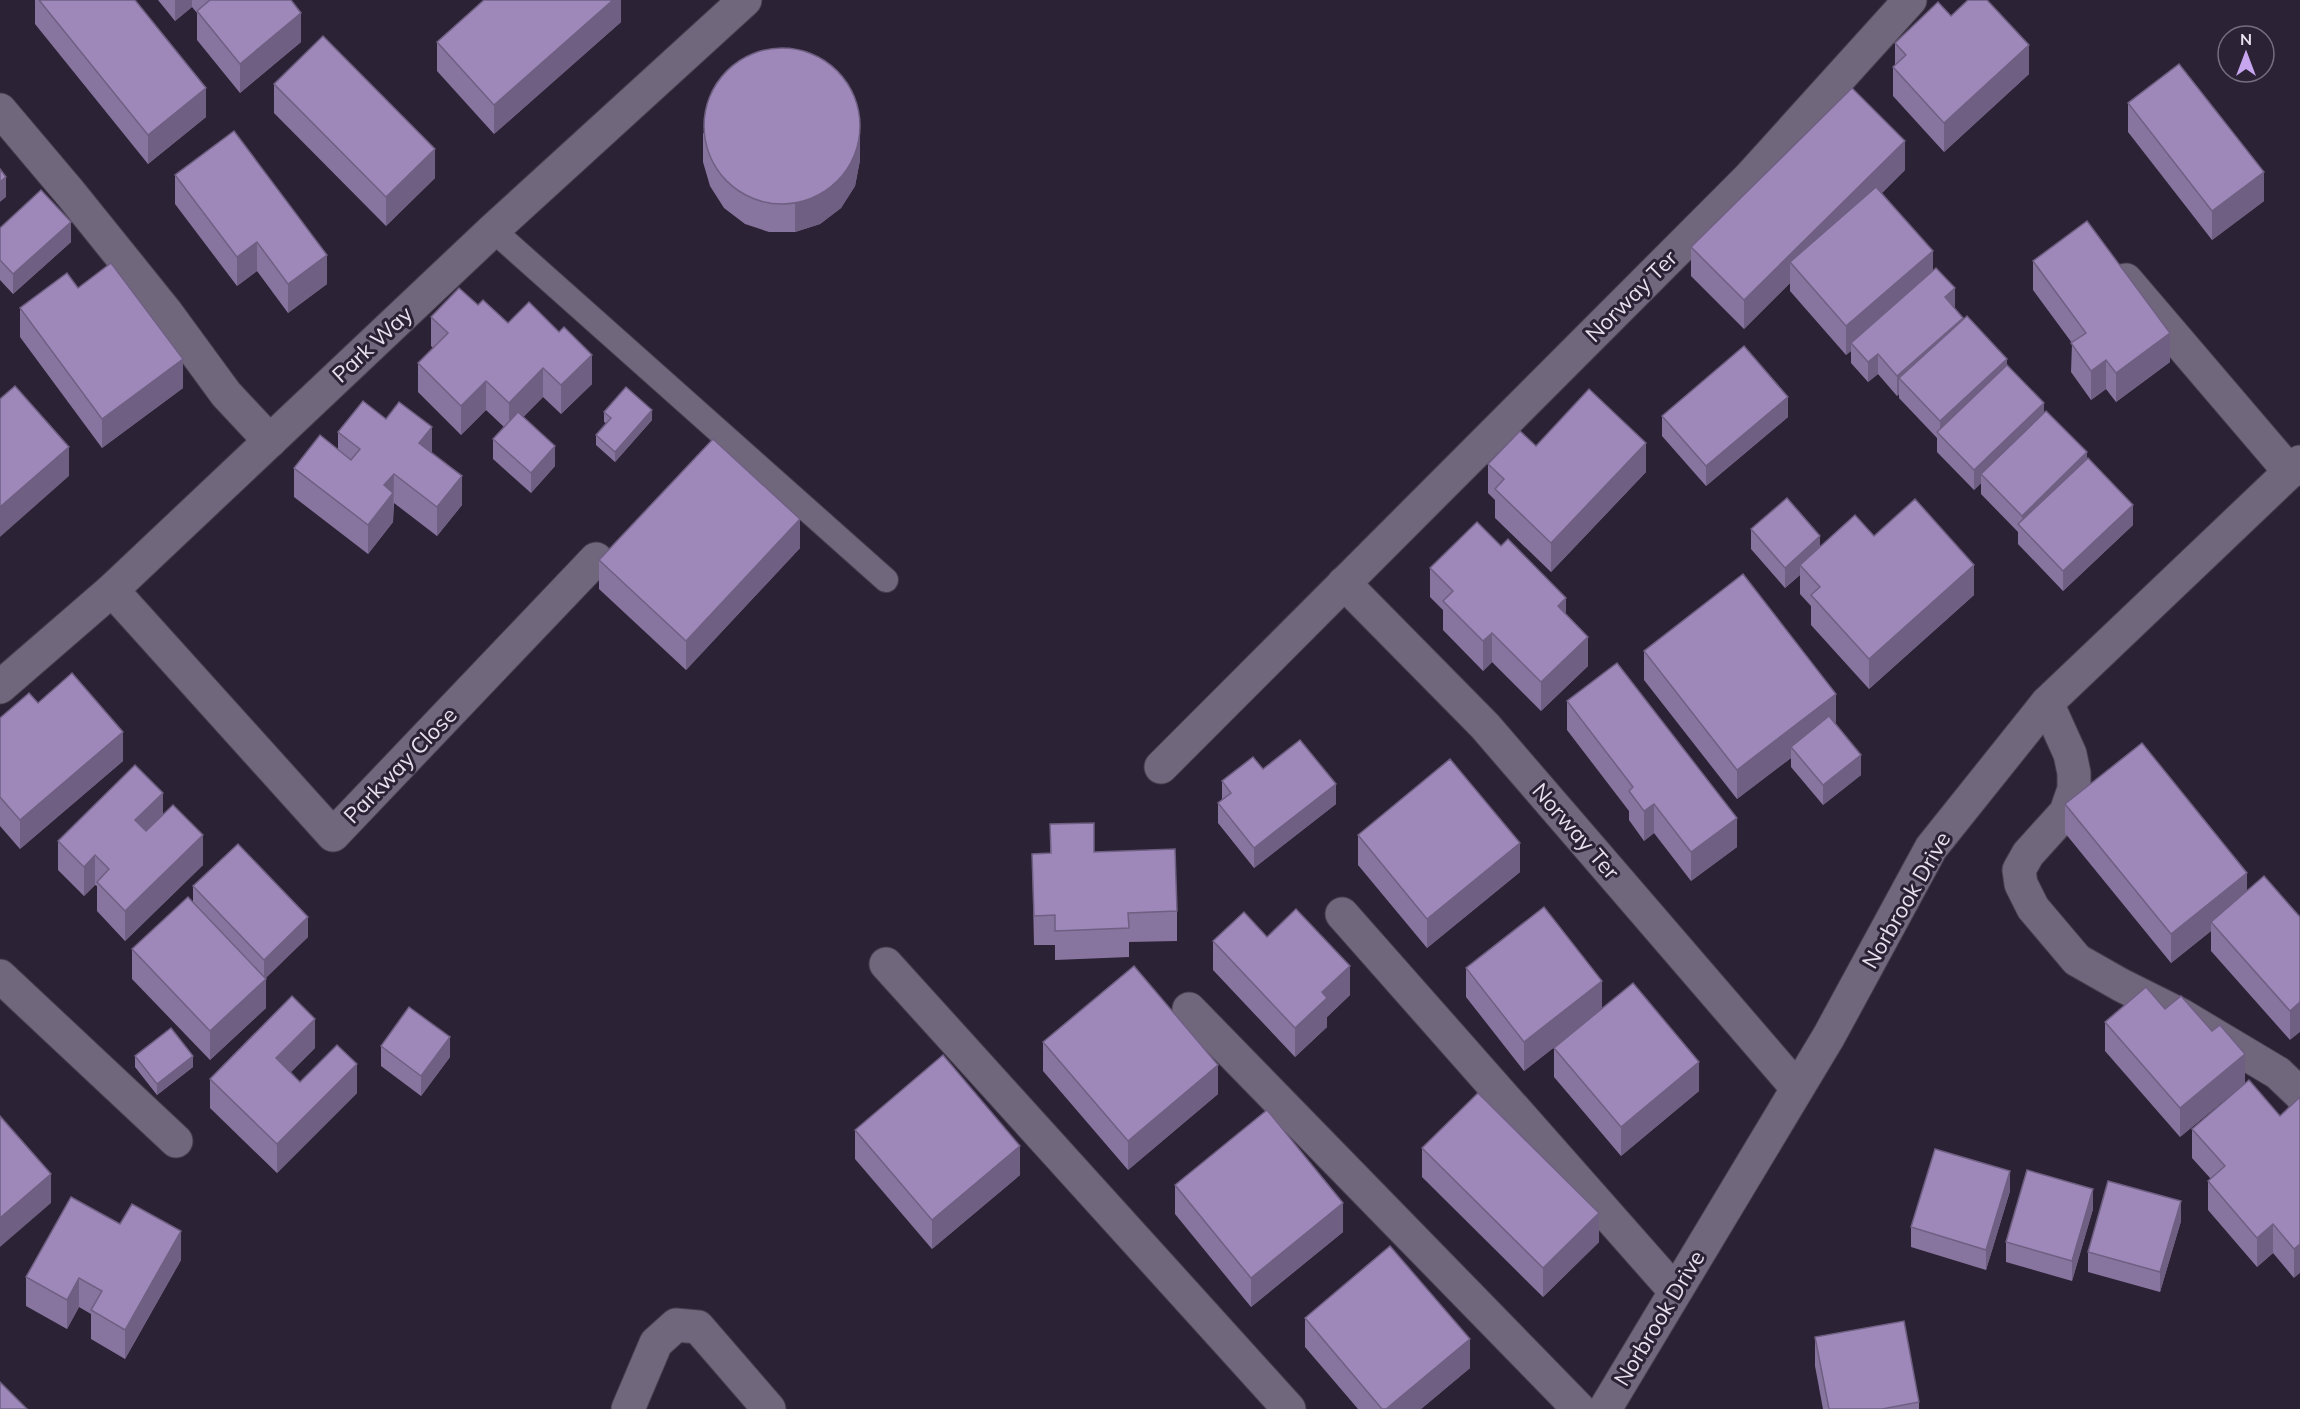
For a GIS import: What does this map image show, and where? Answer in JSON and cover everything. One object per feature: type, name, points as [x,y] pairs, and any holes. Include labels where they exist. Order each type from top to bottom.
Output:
[{"type":"street","name":"Park Way","points":[[0,687],[112,590],[493,230],[745,0]]},
{"type":"street","name":"Norway Ter","points":[[1161,766],[1749,178],[1910,0]]},
{"type":"street","points":[[0,110],[159,303],[226,394],[270,441]]},
{"type":"street","points":[[2106,255],[2295,467]]},
{"type":"street","name":"Norbrook Drive","points":[[1605,1409],[1829,1036],[1931,848],[2047,703],[2295,467]]},
{"type":"street","name":"Parkway Close","points":[[112,590],[333,835],[596,559]]},
{"type":"street","name":"Norway Ter","points":[[1344,583],[1485,726],[1797,1088]]},
{"type":"street","points":[[2047,703],[2070,754],[2074,773],[2074,789],[2066,812],[2028,854],[2019,870],[2021,884],[2033,908],[2077,960],[2181,1015],[2278,1073],[2300,1094]]},
{"type":"street","points":[[1342,914],[1675,1291]]},
{"type":"street","points":[[886,964],[1289,1409]]},
{"type":"street","points":[[0,976],[176,1141]]},
{"type":"street","points":[[1189,1009],[1579,1409]]},
{"type":"street","points":[[627,1409],[656,1343],[676,1325],[698,1328],[769,1409]]},
{"type":"lane","points":[[493,230],[886,580]]},
{"type":"building","points":[[39,0],[135,0],[206,88],[148,135]]},
{"type":"building","points":[[210,0],[291,0],[301,13],[240,64],[197,11]]},
{"type":"building","points":[[484,0],[613,0],[494,105],[437,42]]},
{"type":"building","points":[[1968,0],[1987,0],[2029,45],[1944,123],[1893,67],[1906,55],[1895,43],[1938,2],[1951,16]]},
{"type":"building","points":[[323,36],[435,149],[386,197],[274,84]]},
{"type":"building","points":[[782,48],[812,54],[837,71],[854,96],[860,126],[854,156],[837,181],[812,198],[782,204],[752,198],[727,181],[710,156],[704,126],[710,96],[727,71],[752,54]]},
{"type":"building","points":[[2179,64],[2264,172],[2212,211],[2128,103]]},
{"type":"building","points":[[1852,88],[1905,141],[1744,300],[1691,247]]},
{"type":"building","points":[[234,131],[327,255],[288,284],[257,242],[237,257],[175,175]]},
{"type":"building","points":[[0,169],[6,177],[0,182]]},
{"type":"building","points":[[1876,187],[1933,251],[1846,326],[1790,262]]},
{"type":"building","points":[[41,190],[71,222],[13,274],[0,260],[0,228]]},
{"type":"building","points":[[2087,221],[2170,333],[2116,373],[2106,360],[2091,371],[2071,343],[2086,333],[2033,261]]},
{"type":"building","points":[[111,263],[183,359],[102,419],[20,308],[67,273],[78,288]]},
{"type":"building","points":[[1936,268],[1955,288],[1945,297],[1963,318],[1897,376],[1878,354],[1868,362],[1851,343]]},
{"type":"building","points":[[459,288],[478,305],[483,300],[508,323],[529,302],[559,332],[564,327],[592,355],[561,385],[543,368],[509,403],[486,381],[461,406],[418,363],[448,333],[431,317]]},
{"type":"building","points":[[1967,316],[2007,359],[1940,421],[1899,378]]},
{"type":"building","points":[[1744,346],[1788,397],[1706,466],[1662,416]]},
{"type":"building","points":[[2007,365],[2044,403],[1974,470],[1937,432]]},
{"type":"building","points":[[15,386],[69,447],[0,507],[0,399]]},
{"type":"building","points":[[626,387],[652,410],[615,452],[596,435],[611,418],[604,412]]},
{"type":"building","points":[[1589,389],[1646,443],[1551,543],[1495,489],[1504,479],[1488,464],[1520,431],[1536,446]]},
{"type":"building","points":[[363,401],[386,419],[399,402],[432,427],[419,443],[462,476],[437,507],[394,474],[384,485],[393,493],[368,525],[294,468],[320,435],[351,460],[360,449],[338,432]]},
{"type":"building","points":[[2046,411],[2087,452],[2022,516],[1981,474]]},
{"type":"building","points":[[518,412],[555,446],[531,473],[493,439]]},
{"type":"building","points":[[713,439],[800,519],[686,641],[599,560]]},
{"type":"building","points":[[2088,458],[2133,505],[2063,571],[2018,524]]},
{"type":"building","points":[[1787,498],[1820,536],[1785,568],[1751,529]]},
{"type":"building","points":[[1915,499],[1974,565],[1869,659],[1811,595],[1820,587],[1800,565],[1855,515],[1874,536]]},
{"type":"building","points":[[1477,522],[1501,546],[1508,539],[1566,598],[1558,606],[1588,637],[1541,682],[1492,633],[1483,641],[1443,601],[1453,591],[1430,568]]},
{"type":"building","points":[[1743,574],[1836,694],[1737,770],[1644,651]]},
{"type":"building","points":[[1617,663],[1737,818],[1691,852],[1654,804],[1644,811],[1629,791],[1633,787],[1567,701]]},
{"type":"building","points":[[72,673],[123,732],[20,820],[0,797],[0,718],[29,693],[38,703]]},
{"type":"building","points":[[1829,716],[1861,755],[1823,785],[1791,747]]},
{"type":"building","points":[[1300,740],[1336,784],[1254,848],[1218,803],[1231,793],[1222,781],[1253,757],[1263,769]]},
{"type":"building","points":[[2142,743],[2247,873],[2171,934],[2065,804]]},
{"type":"building","points":[[1450,759],[1520,843],[1427,919],[1358,835]]},
{"type":"building","points":[[135,765],[163,793],[135,820],[146,831],[173,805],[203,835],[125,911],[97,882],[109,869],[95,855],[84,867],[58,841]]},
{"type":"building","points":[[1094,823],[1094,852],[1175,849],[1177,911],[1128,913],[1129,928],[1055,931],[1055,915],[1034,916],[1032,854],[1051,853],[1050,824]]},
{"type":"building","points":[[238,844],[308,917],[264,960],[193,886]]},
{"type":"building","points":[[2264,876],[2300,917],[2300,1002],[2290,1011],[2211,922]]},
{"type":"building","points":[[188,897],[266,979],[210,1031],[132,949]]},
{"type":"building","points":[[1544,907],[1602,981],[1524,1042],[1466,968]]},
{"type":"building","points":[[1296,909],[1350,966],[1322,992],[1327,998],[1295,1028],[1213,941],[1244,912],[1267,937]]},
{"type":"building","points":[[1134,966],[1218,1065],[1128,1141],[1043,1042]]},
{"type":"building","points":[[1633,983],[1699,1062],[1621,1127],[1554,1048]]},
{"type":"building","points":[[2146,987],[2165,1009],[2181,996],[2212,1031],[2220,1025],[2245,1054],[2180,1108],[2105,1022]]},
{"type":"building","points":[[292,996],[315,1019],[276,1058],[300,1082],[337,1045],[357,1064],[277,1144],[210,1079]]},
{"type":"building","points":[[409,1007],[450,1037],[421,1076],[381,1046]]},
{"type":"building","points":[[171,1028],[193,1056],[157,1084],[135,1056]]},
{"type":"building","points":[[943,1055],[1020,1146],[932,1220],[855,1130]]},
{"type":"building","points":[[2249,1080],[2280,1116],[2300,1097],[2300,1244],[2294,1249],[2273,1224],[2257,1238],[2208,1181],[2225,1166],[2192,1129]]},
{"type":"building","points":[[1478,1093],[1599,1213],[1543,1268],[1422,1148]]},
{"type":"building","points":[[1267,1110],[1343,1203],[1251,1278],[1175,1185]]},
{"type":"building","points":[[0,1116],[51,1174],[0,1218]]},
{"type":"building","points":[[1935,1149],[2010,1171],[1986,1250],[1911,1227]]},
{"type":"building","points":[[2027,1170],[2093,1189],[2072,1261],[2006,1242]]},
{"type":"building","points":[[2108,1181],[2181,1201],[2160,1272],[2088,1252]]},
{"type":"building","points":[[71,1197],[120,1224],[132,1204],[181,1231],[125,1330],[91,1310],[102,1291],[79,1278],[67,1300],[26,1277]]},
{"type":"building","points":[[1390,1246],[1470,1339],[1386,1409],[1382,1409],[1305,1318]]},
{"type":"building","points":[[1904,1321],[1919,1402],[1882,1409],[1829,1409],[1815,1337]]},
{"type":"building","points":[[0,1382],[27,1409],[0,1409]]}]
